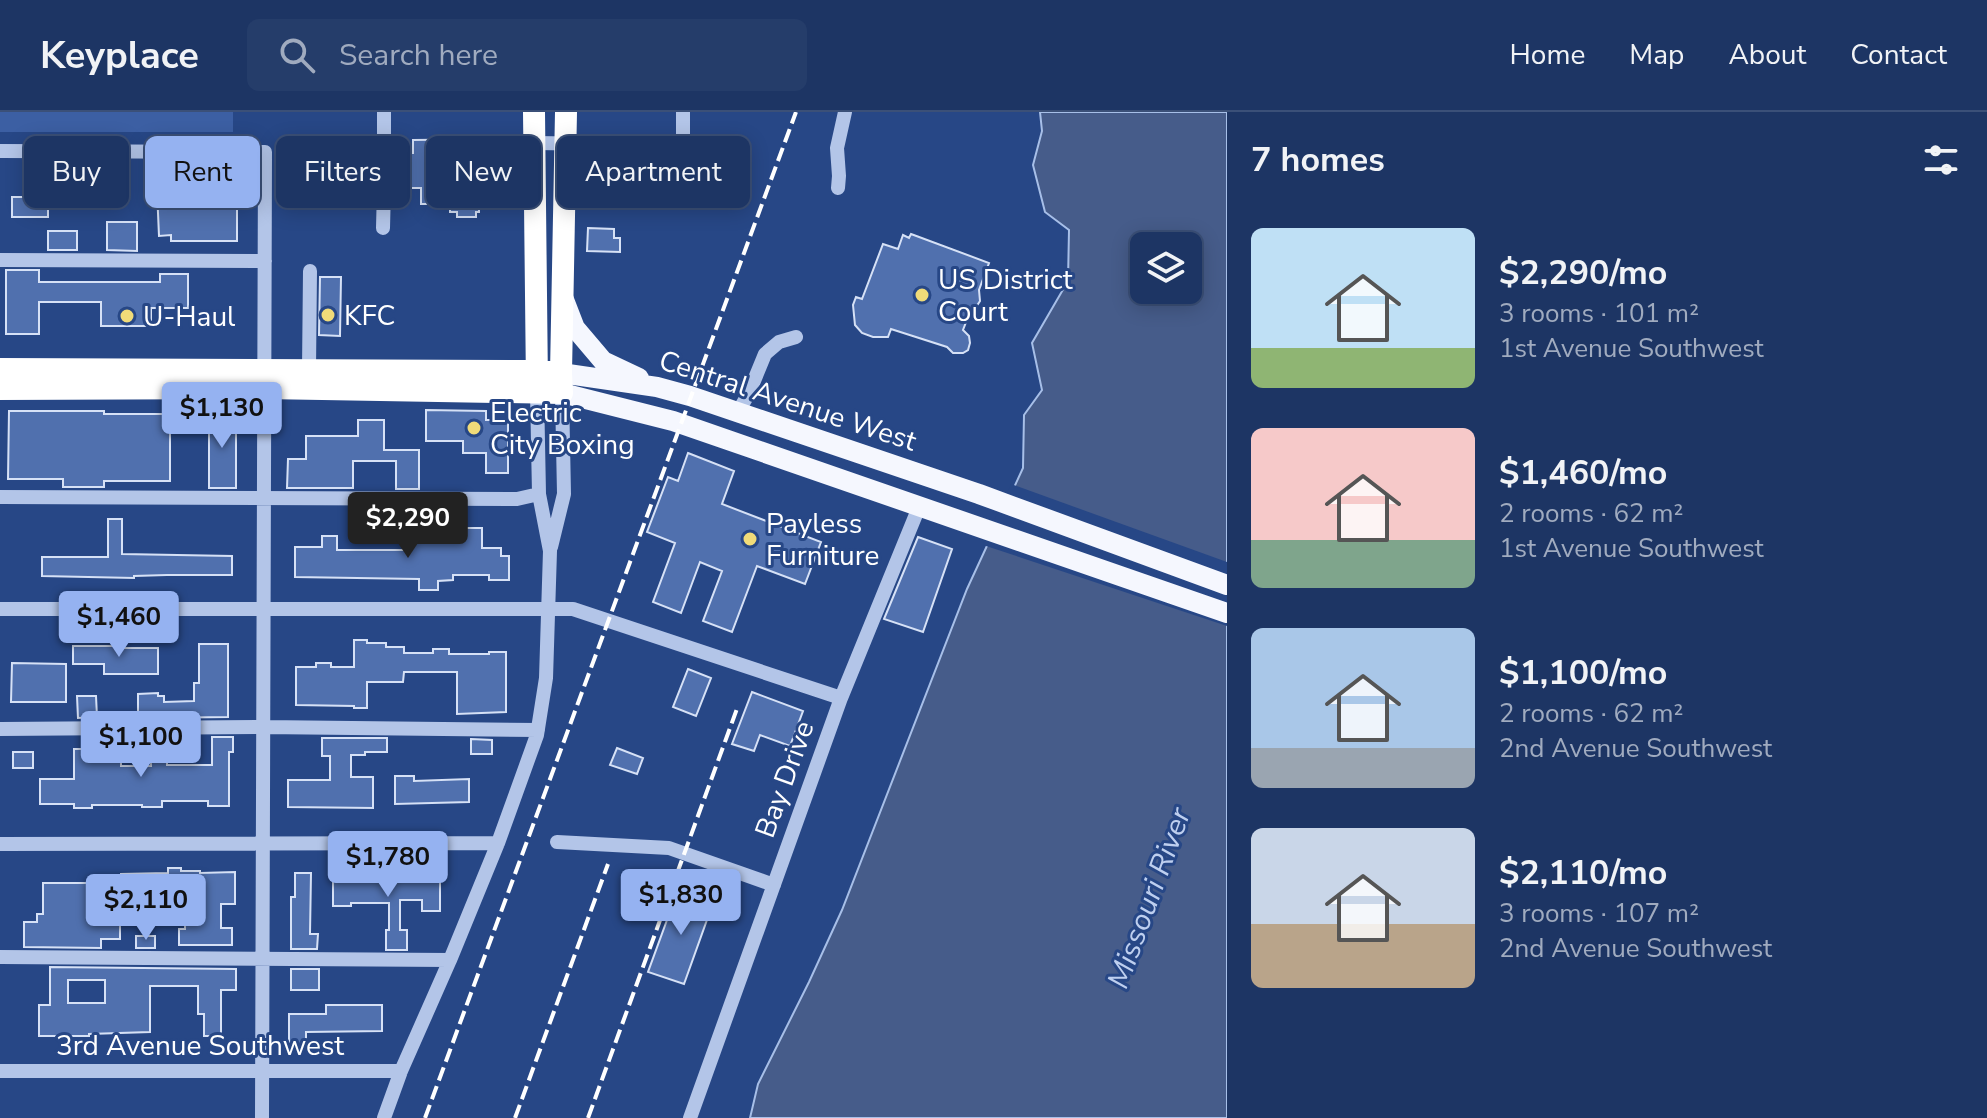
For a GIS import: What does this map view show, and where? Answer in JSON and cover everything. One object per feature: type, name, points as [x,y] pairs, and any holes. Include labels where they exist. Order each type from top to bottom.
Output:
[{"type":"highway","points":[[534,112],[534,136]]},
{"type":"highway","points":[[565,136],[566,112]]},
{"type":"highway","points":[[535,208],[536,381]]},
{"type":"highway","points":[[562,383],[564,208]]},
{"type":"highway","name":"Central Avenue West","points":[[0,369],[264,378],[536,381]]},
{"type":"highway","name":"Central Avenue West","points":[[0,389],[264,378],[309,369],[562,383]]},
{"type":"main road","points":[[563,296],[575,328],[603,361],[657,387]]},
{"type":"main road","name":"Central Avenue West","points":[[562,383],[657,387],[979,494],[1227,585]]},
{"type":"main road","name":"Central Avenue West","points":[[562,383],[1227,613]]},
{"type":"street","points":[[384,112],[384,136]]},
{"type":"street","points":[[683,112],[683,136]]},
{"type":"street","points":[[838,188],[837,148],[845,112]]},
{"type":"street","points":[[0,151],[265,152],[262,1118]]},
{"type":"street","points":[[383,228],[384,208]]},
{"type":"street","points":[[0,260],[265,261]]},
{"type":"street","points":[[309,369],[310,271]]},
{"type":"street","points":[[738,412],[765,354],[779,342],[796,337]]},
{"type":"street","points":[[536,381],[539,494],[550,551]]},
{"type":"street","points":[[384,1118],[498,843],[538,730],[546,678],[550,551],[564,494],[562,383]]},
{"type":"street","points":[[0,497],[517,499],[539,494]]},
{"type":"street","name":"Bay Drive","points":[[690,1118],[841,698],[919,507]]},
{"type":"street","points":[[0,609],[573,609],[841,698]]},
{"type":"street","points":[[0,729],[263,727],[538,730]]},
{"type":"street","points":[[557,842],[669,848],[774,885]]},
{"type":"street","points":[[0,844],[498,843]]},
{"type":"street","points":[[0,957],[450,960]]},
{"type":"street","name":"3rd Avenue Southwest","points":[[0,1071],[401,1071]]},
{"type":"shaded area","points":[[0,112],[233,112],[233,132],[0,132]]},
{"type":"water","name":"Missouri River","points":[[1040,112],[1227,112],[1227,1118],[750,1118],[758,1084],[842,910],[967,589],[1023,468],[1024,415],[1042,390],[1032,343],[1068,281],[1069,230],[1045,212],[1033,165],[1042,131]]},
{"type":"pier","points":[[1011,484],[1227,562],[1227,626],[983,545]]},
{"type":"building","points":[[413,140],[426,140],[426,204],[421,204],[421,188],[410,188]]},
{"type":"building","points":[[12,197],[24,197],[24,208],[48,208],[48,217],[12,217]]},
{"type":"building","points":[[158,208],[237,208],[237,241],[171,241],[171,235],[159,236]]},
{"type":"building","points":[[450,208],[479,208],[476,217],[457,217],[457,212],[450,212]]},
{"type":"building","points":[[107,222],[137,222],[137,251],[107,250]]},
{"type":"building","points":[[588,228],[614,229],[614,238],[620,238],[620,252],[587,251]]},
{"type":"building","points":[[48,231],[77,231],[77,250],[48,250]]},
{"type":"building","name":"US District Court","points":[[911,234],[989,263],[979,290],[980,301],[970,312],[963,330],[969,336],[970,343],[963,353],[953,353],[947,347],[891,329],[888,337],[873,337],[862,333],[855,325],[853,305],[856,297],[862,299],[883,244],[898,249],[903,235],[909,238]]},
{"type":"building","points":[[6,270],[39,270],[39,282],[160,282],[160,274],[188,274],[188,308],[151,308],[151,326],[101,326],[101,302],[39,302],[39,334],[6,334]]},
{"type":"building","points":[[320,277],[341,277],[340,336],[319,335]]},
{"type":"building","points":[[426,410],[486,411],[486,420],[508,420],[508,473],[486,473],[486,453],[463,453],[463,441],[426,441]]},
{"type":"building","points":[[9,411],[170,414],[170,481],[104,481],[104,487],[63,487],[63,479],[8,479]]},
{"type":"building","points":[[209,412],[236,412],[236,488],[209,488]]},
{"type":"building","points":[[358,420],[384,420],[384,450],[419,450],[419,489],[396,489],[396,461],[353,461],[353,488],[287,488],[288,459],[306,459],[306,436],[358,436]]},
{"type":"building","points":[[688,453],[734,471],[722,504],[821,542],[805,584],[757,566],[732,632],[703,621],[722,571],[700,562],[681,613],[653,602],[675,543],[647,532],[668,477],[678,481]]},
{"type":"building","points":[[378,508],[394,509],[394,518],[378,518]]},
{"type":"building","points":[[108,519],[122,519],[122,554],[232,556],[232,575],[134,578],[42,576],[42,557],[108,557]]},
{"type":"building","points":[[454,528],[482,528],[482,548],[501,548],[501,556],[509,556],[509,580],[489,580],[489,575],[453,575],[453,580],[438,581],[438,590],[419,590],[419,579],[295,577],[295,547],[322,547],[322,536],[337,536],[337,550],[405,550],[405,543],[419,543],[419,531],[449,532]]},
{"type":"building","points":[[918,537],[952,549],[923,632],[884,619]]},
{"type":"building","points":[[354,640],[386,643],[386,647],[404,647],[404,653],[433,653],[433,649],[449,649],[449,654],[506,652],[506,712],[457,714],[457,672],[404,672],[403,682],[367,682],[367,708],[296,705],[296,667],[331,663],[331,667],[354,667]]},
{"type":"building","points":[[199,644],[228,644],[228,717],[151,718],[151,715],[138,715],[138,694],[158,693],[158,696],[164,696],[164,702],[194,701],[194,683],[199,683]]},
{"type":"building","points":[[73,646],[158,648],[158,674],[104,674],[104,664],[73,664]]},
{"type":"building","points":[[12,663],[66,664],[66,702],[11,702]]},
{"type":"building","points":[[688,669],[711,678],[696,716],[673,707]]},
{"type":"building","points":[[752,692],[803,711],[790,746],[760,735],[754,751],[732,744]]},
{"type":"building","points":[[77,696],[96,696],[97,717],[78,718]]},
{"type":"building","points":[[212,737],[233,737],[233,752],[229,752],[229,806],[208,806],[208,801],[162,801],[162,807],[92,805],[92,808],[74,808],[74,804],[40,804],[40,779],[74,779],[74,749],[106,749],[106,738],[121,738],[121,766],[151,766],[151,738],[167,738],[167,765],[212,765]]},
{"type":"building","points":[[322,738],[387,738],[387,752],[351,755],[351,777],[373,777],[373,808],[288,807],[288,780],[330,780],[330,756],[322,756]]},
{"type":"building","points":[[471,739],[492,740],[492,754],[471,754]]},
{"type":"building","points":[[617,748],[643,758],[637,774],[610,765]]},
{"type":"building","points":[[13,752],[33,752],[33,768],[13,768]]},
{"type":"building","points":[[395,776],[414,776],[414,781],[469,779],[469,802],[395,804]]},
{"type":"building","points":[[168,868],[200,873],[235,872],[235,904],[221,904],[221,928],[232,928],[232,945],[179,945],[179,929],[185,929],[185,893],[154,893],[154,905],[135,905],[135,911],[121,912],[121,874],[168,873]]},
{"type":"building","points":[[295,873],[311,873],[310,934],[318,934],[317,949],[291,949],[291,897],[295,897]]},
{"type":"building","points":[[376,875],[376,880],[422,880],[422,875],[440,875],[440,911],[422,911],[422,900],[400,900],[400,930],[407,930],[407,950],[386,950],[389,903],[333,906],[333,876]]},
{"type":"building","points":[[43,883],[89,883],[90,888],[98,888],[98,921],[120,921],[120,939],[101,939],[101,948],[24,947],[24,922],[37,922],[37,914],[43,914]]},
{"type":"building","points":[[678,890],[713,903],[684,984],[648,972]]},
{"type":"building","points":[[136,936],[155,936],[155,948],[136,948]]},
{"type":"building","points":[[50,967],[236,969],[236,990],[221,990],[221,1036],[204,1036],[204,1014],[198,1014],[198,986],[150,986],[150,1032],[39,1036],[39,1005],[50,1005]],"holes":[[[68,980],[105,980],[105,1003],[68,1003]]]},
{"type":"building","points":[[291,969],[319,969],[319,990],[291,990]]},
{"type":"building","points":[[326,1005],[382,1005],[382,1031],[306,1032],[306,1046],[289,1046],[289,1014],[326,1014]]},
{"type":"railway","points":[[425,1118],[796,112]]},
{"type":"railway","points":[[588,1118],[738,706]]},
{"type":"railway","points":[[515,1118],[608,864]]},
{"type":"place","name":"US District Court","points":[[922,295]]},
{"type":"place","name":"KFC","points":[[328,315]]},
{"type":"place","name":"U-Haul","points":[[127,316]]},
{"type":"place","name":"Electric City Boxing","points":[[474,428]]},
{"type":"place","name":"Payless Furniture","points":[[750,539]]}]
